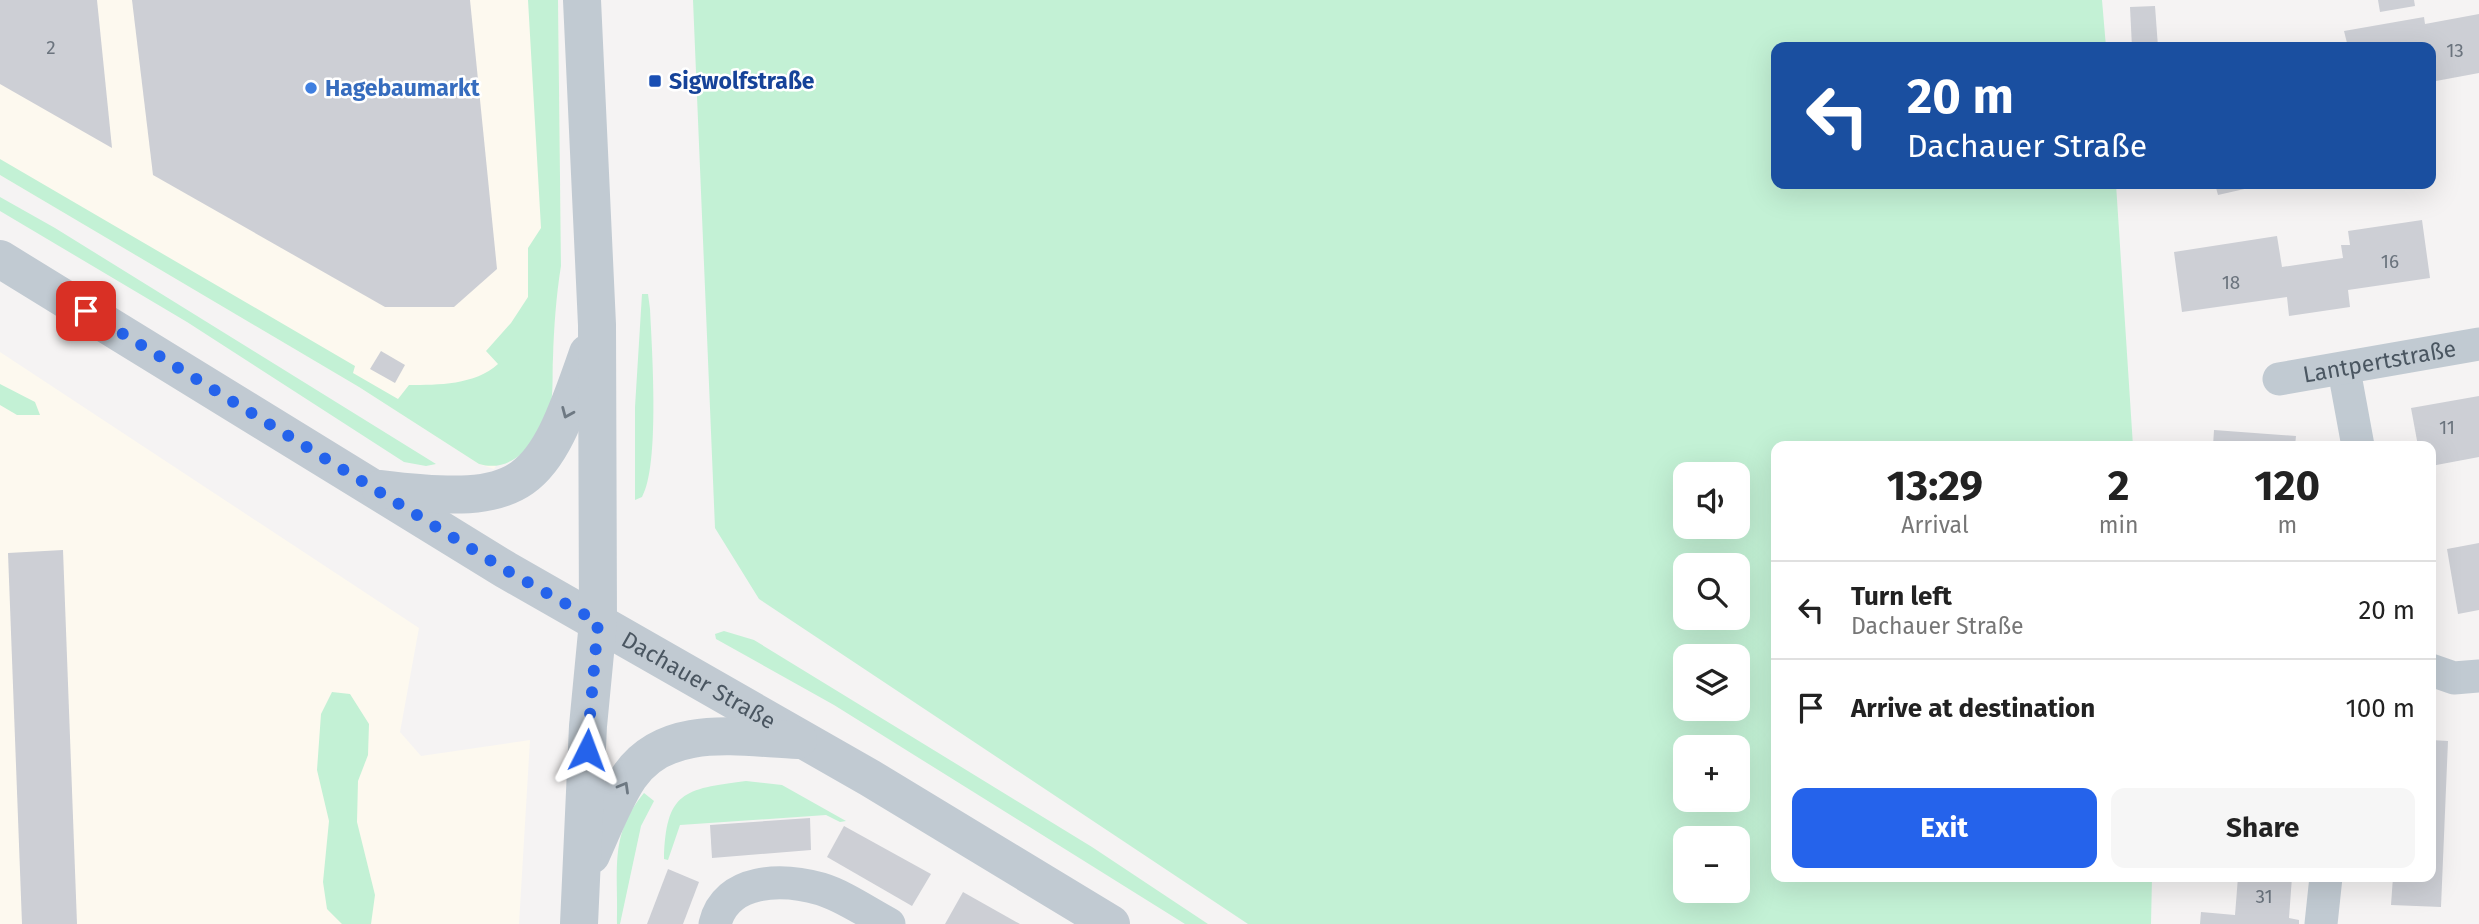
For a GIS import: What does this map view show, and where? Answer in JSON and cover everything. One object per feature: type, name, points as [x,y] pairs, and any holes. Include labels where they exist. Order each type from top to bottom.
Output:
[{"type":"street","points":[[579,924],[584,871],[588,726],[598,622],[597,325],[582,0]]},
{"type":"street","name":"Dachauer Straße","points":[[0,258],[369,487],[804,740],[1111,924]]},
{"type":"street","points":[[369,487],[423,494],[472,495],[500,490],[528,476],[547,454],[557,435],[597,325]]},
{"type":"street","name":"Lantpertstraße","points":[[2279,379],[2344,370],[2479,344]]},
{"type":"street","points":[[2344,370],[2357,441]]},
{"type":"street","points":[[2436,672],[2454,678],[2479,676]]},
{"type":"street","points":[[584,871],[630,776],[653,753],[678,741],[700,736],[804,740]]},
{"type":"street","points":[[2321,924],[2325,882]]},
{"type":"street","points":[[715,924],[724,902],[739,889],[782,884],[823,889],[889,924]]},
{"type":"shaded area","points":[[0,0],[558,0],[561,266],[555,303],[552,378],[494,469],[479,464],[359,387],[0,175]]},
{"type":"shaded area","points":[[0,352],[419,628],[400,732],[421,756],[530,740],[519,924],[0,924]]},
{"type":"green space","points":[[528,0],[558,0],[561,266],[553,346],[551,406],[531,444],[513,460],[503,464],[479,464],[359,387],[0,175],[0,159],[355,366],[353,373],[398,399],[409,385],[467,380],[498,364],[486,351],[511,323],[528,297],[528,248],[541,228]]},
{"type":"green space","points":[[693,0],[2102,0],[2106,42],[1771,42],[1771,189],[2116,189],[2133,441],[1771,441],[1771,882],[2152,882],[2151,924],[1248,924],[759,599],[715,528]]},
{"type":"green space","points":[[0,197],[55,228],[436,464],[426,466],[404,462],[187,322],[0,211]]},
{"type":"green space","points":[[642,294],[648,294],[650,309],[653,435],[648,482],[642,497],[635,500],[635,407]]},
{"type":"green space","points":[[0,384],[35,402],[40,415],[17,415],[0,405]]},
{"type":"green space","points":[[724,631],[754,640],[1092,847],[1208,924],[1185,924],[834,705],[716,639],[715,634]]},
{"type":"green space","points":[[332,692],[350,694],[369,724],[368,755],[358,781],[357,822],[375,895],[371,924],[342,924],[327,909],[323,882],[329,821],[317,770],[321,714]]},
{"type":"green space","points":[[746,781],[782,785],[846,821],[840,822],[826,815],[680,825],[668,860],[664,859],[669,820],[674,807],[682,798],[707,787]]},
{"type":"green space","points":[[644,793],[654,801],[641,826],[620,924],[617,924],[620,839],[625,824]]},
{"type":"building","points":[[0,0],[97,0],[112,148],[0,84]]},
{"type":"building","name":"Hagebaumarkt","points":[[132,0],[470,0],[497,269],[454,307],[385,307],[153,175]]},
{"type":"building","points":[[2378,0],[2414,0],[2415,6],[2380,12]]},
{"type":"building","points":[[2155,6],[2158,42],[2132,42],[2130,7]]},
{"type":"building","points":[[2479,14],[2479,73],[2436,81],[2436,42],[2347,42],[2344,31],[2424,17],[2425,24]]},
{"type":"building","points":[[2216,189],[2244,189],[2218,195]]},
{"type":"building","points":[[2422,220],[2430,278],[2348,290],[2350,307],[2289,316],[2287,297],[2182,312],[2174,252],[2277,236],[2282,267],[2343,258],[2341,245],[2350,245],[2348,231]]},
{"type":"building","points":[[381,351],[405,365],[395,383],[370,369]]},
{"type":"building","points":[[2479,396],[2479,457],[2436,465],[2436,441],[2417,441],[2411,408]]},
{"type":"building","points":[[2214,430],[2296,436],[2296,441],[2213,441]]},
{"type":"building","points":[[2479,543],[2479,610],[2458,614],[2447,549]]},
{"type":"building","points":[[63,550],[77,924],[22,924],[8,553]]},
{"type":"building","points":[[2436,740],[2448,741],[2441,907],[2391,905],[2393,882],[2436,882]]},
{"type":"building","points":[[810,818],[811,850],[712,858],[710,825]]},
{"type":"building","points":[[844,826],[931,874],[912,906],[827,857]]},
{"type":"building","points":[[668,869],[699,882],[683,924],[647,924]]},
{"type":"building","points":[[2238,882],[2292,882],[2289,918],[2299,920],[2299,924],[2200,924],[2201,912],[2235,915]]},
{"type":"building","points":[[963,892],[1020,924],[945,924]]},
{"type":"place","name":"Sigwolfstraße","points":[[655,81]]},
{"type":"place","name":"Hagebaumarkt","points":[[311,88]]},
{"type":"route","points":[[86,311],[369,487],[598,622],[587,750]]}]
